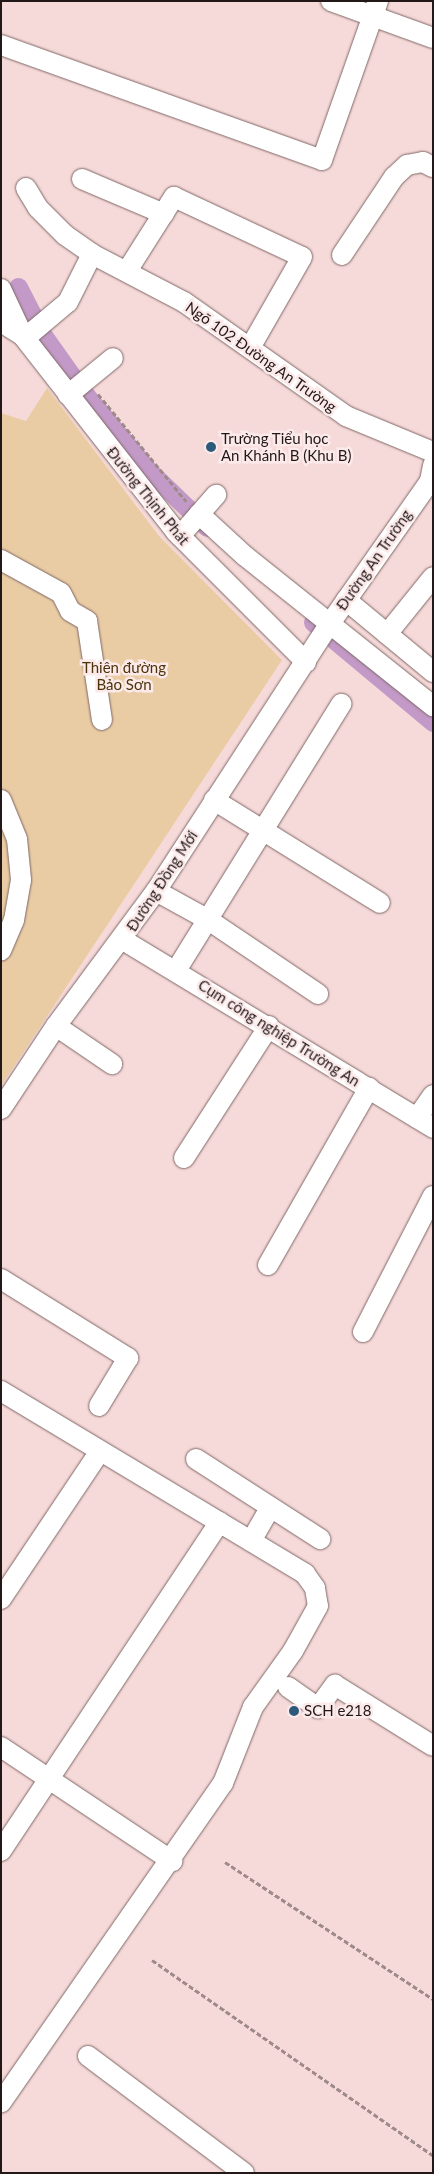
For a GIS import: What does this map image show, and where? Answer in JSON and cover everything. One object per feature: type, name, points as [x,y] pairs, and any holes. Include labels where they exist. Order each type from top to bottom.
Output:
[{"type":"street","points":[[331,1],[376,9],[433,38]]},
{"type":"street","points":[[1,45],[322,160],[376,9]]},
{"type":"street","points":[[342,255],[394,177],[407,165],[422,162],[433,166]]},
{"type":"street","points":[[82,179],[164,214]]},
{"type":"street","points":[[1,288],[32,331],[68,302],[92,254],[65,235],[38,208],[26,188]]},
{"type":"street","name":"Ngõ 102 Đường An Trường","points":[[127,271],[174,197],[182,197],[302,257],[251,346]]},
{"type":"street","name":"Ngõ 102 Đường An Trường","points":[[92,254],[127,271],[251,346],[310,393],[346,416],[433,452]]},
{"type":"street","name":"Đường Thịnh Phát","points":[[1,322],[32,331],[78,387],[180,536],[310,655]]},
{"type":"street","points":[[78,387],[113,358]]},
{"type":"street","name":"Đường An Trường","points":[[310,655],[432,476]]},
{"type":"street","points":[[180,536],[216,495]]},
{"type":"street","points":[[199,515],[245,556],[329,625],[433,706]]},
{"type":"street","points":[[1,560],[61,593],[70,611],[87,621],[102,720]]},
{"type":"street","points":[[387,634],[433,577]]},
{"type":"street","points":[[346,600],[433,672]]},
{"type":"street","name":"Đường Đồng Mới","points":[[1,1109],[56,1026],[124,940],[310,655]]},
{"type":"street","points":[[177,969],[262,828],[341,704]]},
{"type":"street","points":[[1,800],[17,839],[21,880],[14,920],[1,950]]},
{"type":"street","points":[[214,800],[262,828],[380,903]]},
{"type":"street","points":[[156,892],[207,920],[318,994]]},
{"type":"street","name":"Cụm công nghiệp Trường An","points":[[124,940],[177,969],[425,1123]]},
{"type":"street","points":[[56,1026],[112,1064]]},
{"type":"street","points":[[184,1158],[269,1026]]},
{"type":"street","points":[[268,1265],[369,1088]]},
{"type":"street","points":[[425,1123],[433,1095]]},
{"type":"street","points":[[363,1332],[433,1196]]},
{"type":"street","points":[[1,1278],[128,1358],[99,1406]]},
{"type":"street","points":[[1,1391],[305,1574],[315,1588],[318,1606],[293,1651],[253,1707],[223,1783],[172,1861],[1,2103]]},
{"type":"street","points":[[1,1599],[100,1451]]},
{"type":"street","points":[[196,1459],[320,1539]]},
{"type":"street","points":[[251,1541],[271,1507]]},
{"type":"street","points":[[1,1851],[220,1522]]},
{"type":"street","points":[[288,1687],[318,1708],[335,1685],[433,1746]]},
{"type":"street","points":[[1,1747],[172,1861]]},
{"type":"street","points":[[88,2056],[244,2173]]},
{"type":"path","points":[[78,387],[199,515]]},
{"type":"path","points":[[225,1862],[433,1999]]},
{"type":"path","points":[[152,1960],[433,2155]]},
{"type":"green space","name":"Thiên đường Bảo Sơn","points":[[47,388],[159,536],[282,660],[1,1086],[1,413],[26,421]]},
{"type":"waterway","points":[[18,287],[42,334],[84,393],[148,470],[207,527]]},
{"type":"waterway","points":[[313,622],[433,722]]},
{"type":"place","name":"Trường Tiểu học An Khánh B (Khu B)","points":[[211,447]]},
{"type":"place","name":"SCH e218","points":[[294,1711]]}]
